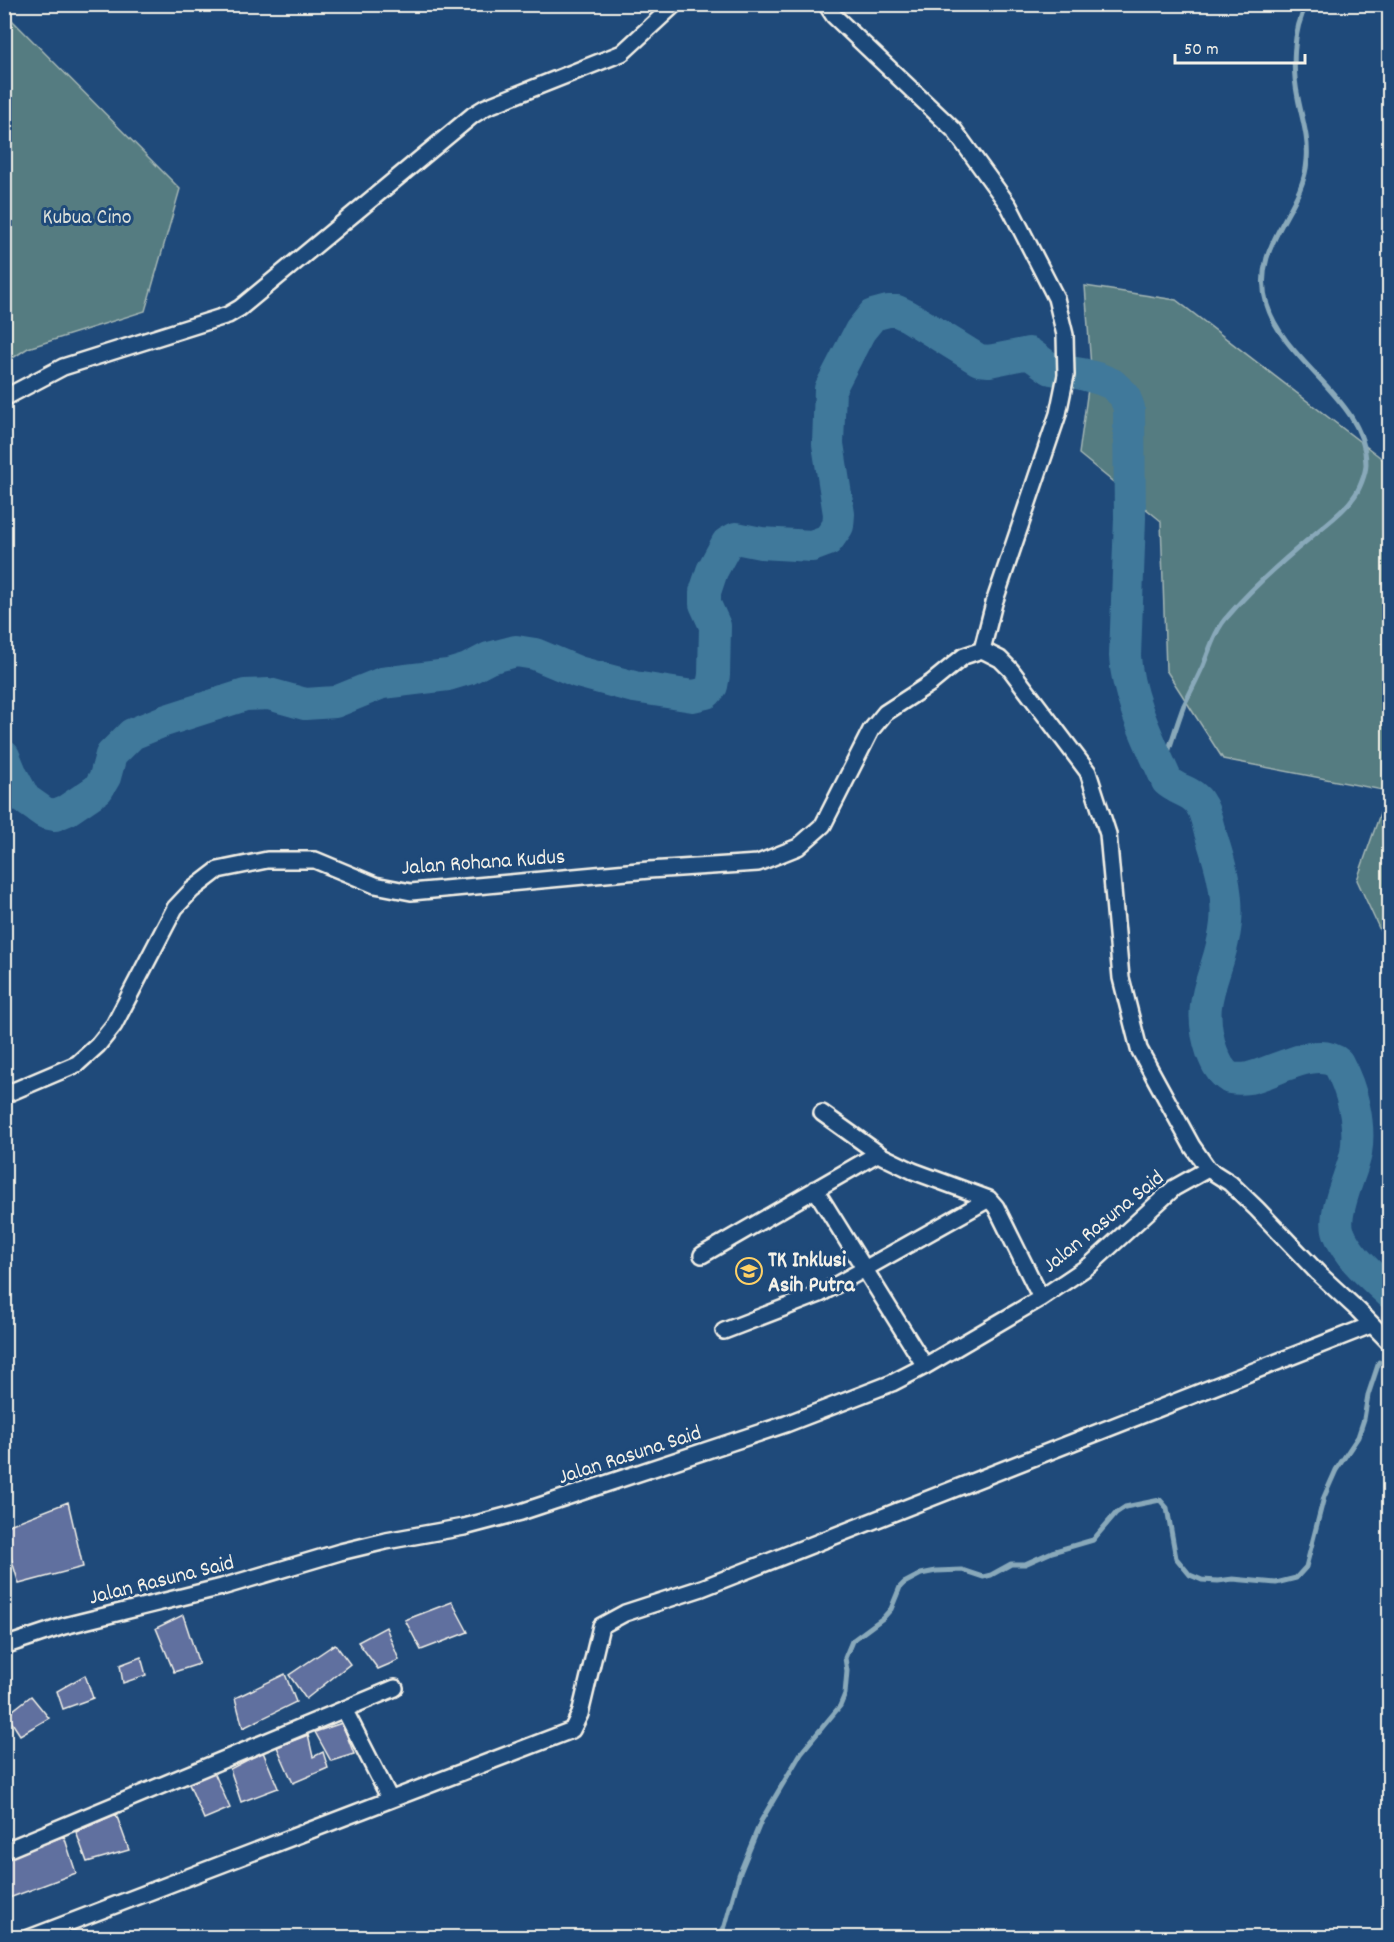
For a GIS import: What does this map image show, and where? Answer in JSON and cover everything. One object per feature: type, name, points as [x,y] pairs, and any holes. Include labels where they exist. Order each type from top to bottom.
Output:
[{"type":"street","points":[[4,398],[63,367],[228,315],[240,308],[472,115],[486,107],[622,53],[675,4]]},
{"type":"street","points":[[826,4],[834,16],[954,130],[1009,206],[1056,298],[1065,335],[1066,375],[1058,414],[994,603],[982,650],[1000,659],[1011,670],[1088,772],[1108,834],[1121,978],[1139,1049],[1192,1146],[1208,1169],[1230,1183],[1389,1343]]},
{"type":"street","name":"Jalan Rohana Kudus","points":[[4,1095],[77,1064],[98,1045],[114,1025],[175,908],[192,890],[218,870],[267,860],[315,860],[375,885],[411,892],[648,870],[758,863],[798,847],[823,825],[871,730],[885,712],[931,683],[964,656],[982,650]]},
{"type":"street","points":[[822,1113],[877,1154],[913,1171],[989,1199],[996,1207],[1041,1298]]},
{"type":"street","points":[[702,1255],[877,1154]]},
{"type":"street","name":"Jalan Rasuna Said","points":[[4,1646],[64,1626],[222,1587],[340,1552],[464,1527],[521,1512],[786,1424],[892,1383],[1041,1298],[1090,1264],[1174,1188],[1208,1169]]},
{"type":"street","points":[[815,1189],[925,1366]]},
{"type":"street","points":[[724,1331],[812,1298],[989,1199]]},
{"type":"street","points":[[29,1938],[572,1730],[580,1713],[601,1626],[626,1613],[702,1588],[1371,1325]]},
{"type":"street","points":[[4,1851],[395,1688]]},
{"type":"street","points":[[344,1709],[390,1799]]},
{"type":"green space","name":"Kubua Cino","points":[[5,13],[180,189],[145,311],[28,348],[5,363]]},
{"type":"green space","points":[[1085,286],[1176,300],[1389,464],[1389,950],[1357,880],[1388,791],[1223,759],[1166,670],[1161,521],[1079,454],[1091,367]]},
{"type":"building","points":[[68,1502],[83,1567],[19,1584],[4,1535],[4,1527]]},
{"type":"building","points":[[452,1602],[468,1632],[421,1650],[405,1620]]},
{"type":"building","points":[[183,1615],[199,1664],[174,1672],[156,1628]]},
{"type":"building","points":[[386,1627],[399,1660],[378,1669],[358,1642]]},
{"type":"building","points":[[335,1644],[350,1664],[306,1699],[289,1675]]},
{"type":"building","points":[[141,1657],[146,1675],[123,1683],[120,1665]]},
{"type":"building","points":[[285,1674],[296,1702],[243,1728],[235,1698]]},
{"type":"building","points":[[85,1675],[93,1698],[63,1709],[57,1691]]},
{"type":"building","points":[[31,1696],[49,1718],[20,1735],[7,1715]]},
{"type":"building","points":[[342,1723],[354,1754],[331,1761],[315,1732]]},
{"type":"building","points":[[308,1735],[313,1757],[323,1752],[328,1768],[293,1783],[277,1747]]},
{"type":"building","points":[[263,1752],[278,1788],[241,1802],[230,1769]]},
{"type":"building","points":[[214,1772],[230,1808],[204,1819],[189,1784]]},
{"type":"building","points":[[116,1814],[129,1850],[87,1862],[76,1832]]},
{"type":"building","points":[[64,1836],[76,1873],[4,1900],[4,1860]]},
{"type":"waterway","points":[[1162,770],[1184,705],[1223,621],[1267,575],[1344,509],[1358,491],[1366,468],[1362,441],[1353,420],[1290,346],[1276,326],[1267,305],[1263,284],[1265,265],[1271,247],[1297,196],[1304,178],[1307,160],[1306,136],[1296,87],[1294,63],[1298,26],[1307,4]]},
{"type":"waterway","points":[[4,756],[25,799],[45,813],[55,815],[67,810],[98,789],[105,777],[111,755],[132,734],[164,721],[245,695],[269,694],[305,704],[335,702],[382,683],[448,675],[468,669],[489,658],[516,651],[535,654],[578,672],[634,687],[693,696],[706,693],[712,686],[714,675],[715,626],[705,604],[705,592],[712,571],[727,543],[736,538],[761,543],[812,546],[828,540],[838,526],[839,514],[828,444],[830,389],[860,331],[873,315],[897,311],[979,360],[989,361],[1029,353],[1051,369],[1100,379],[1112,384],[1124,395],[1129,408],[1130,518],[1125,656],[1130,688],[1140,720],[1167,781],[1193,796],[1203,810],[1225,887],[1226,923],[1205,1015],[1212,1052],[1224,1073],[1235,1079],[1249,1078],[1295,1062],[1319,1057],[1329,1058],[1338,1063],[1354,1107],[1357,1142],[1354,1162],[1340,1204],[1337,1225],[1343,1242],[1354,1258],[1390,1293]]},
{"type":"waterway","points":[[718,1938],[725,1926],[739,1875],[761,1821],[801,1753],[840,1706],[845,1694],[847,1671],[845,1658],[852,1641],[883,1618],[891,1609],[904,1583],[921,1574],[936,1571],[962,1570],[983,1577],[1011,1564],[1025,1564],[1052,1552],[1093,1540],[1116,1513],[1125,1507],[1160,1500],[1167,1508],[1176,1558],[1190,1575],[1202,1580],[1233,1579],[1276,1583],[1296,1578],[1306,1567],[1324,1497],[1336,1470],[1358,1437],[1379,1362]]},
{"type":"place","name":"TK Inklusi Asih Putra","points":[[749,1271]]}]
